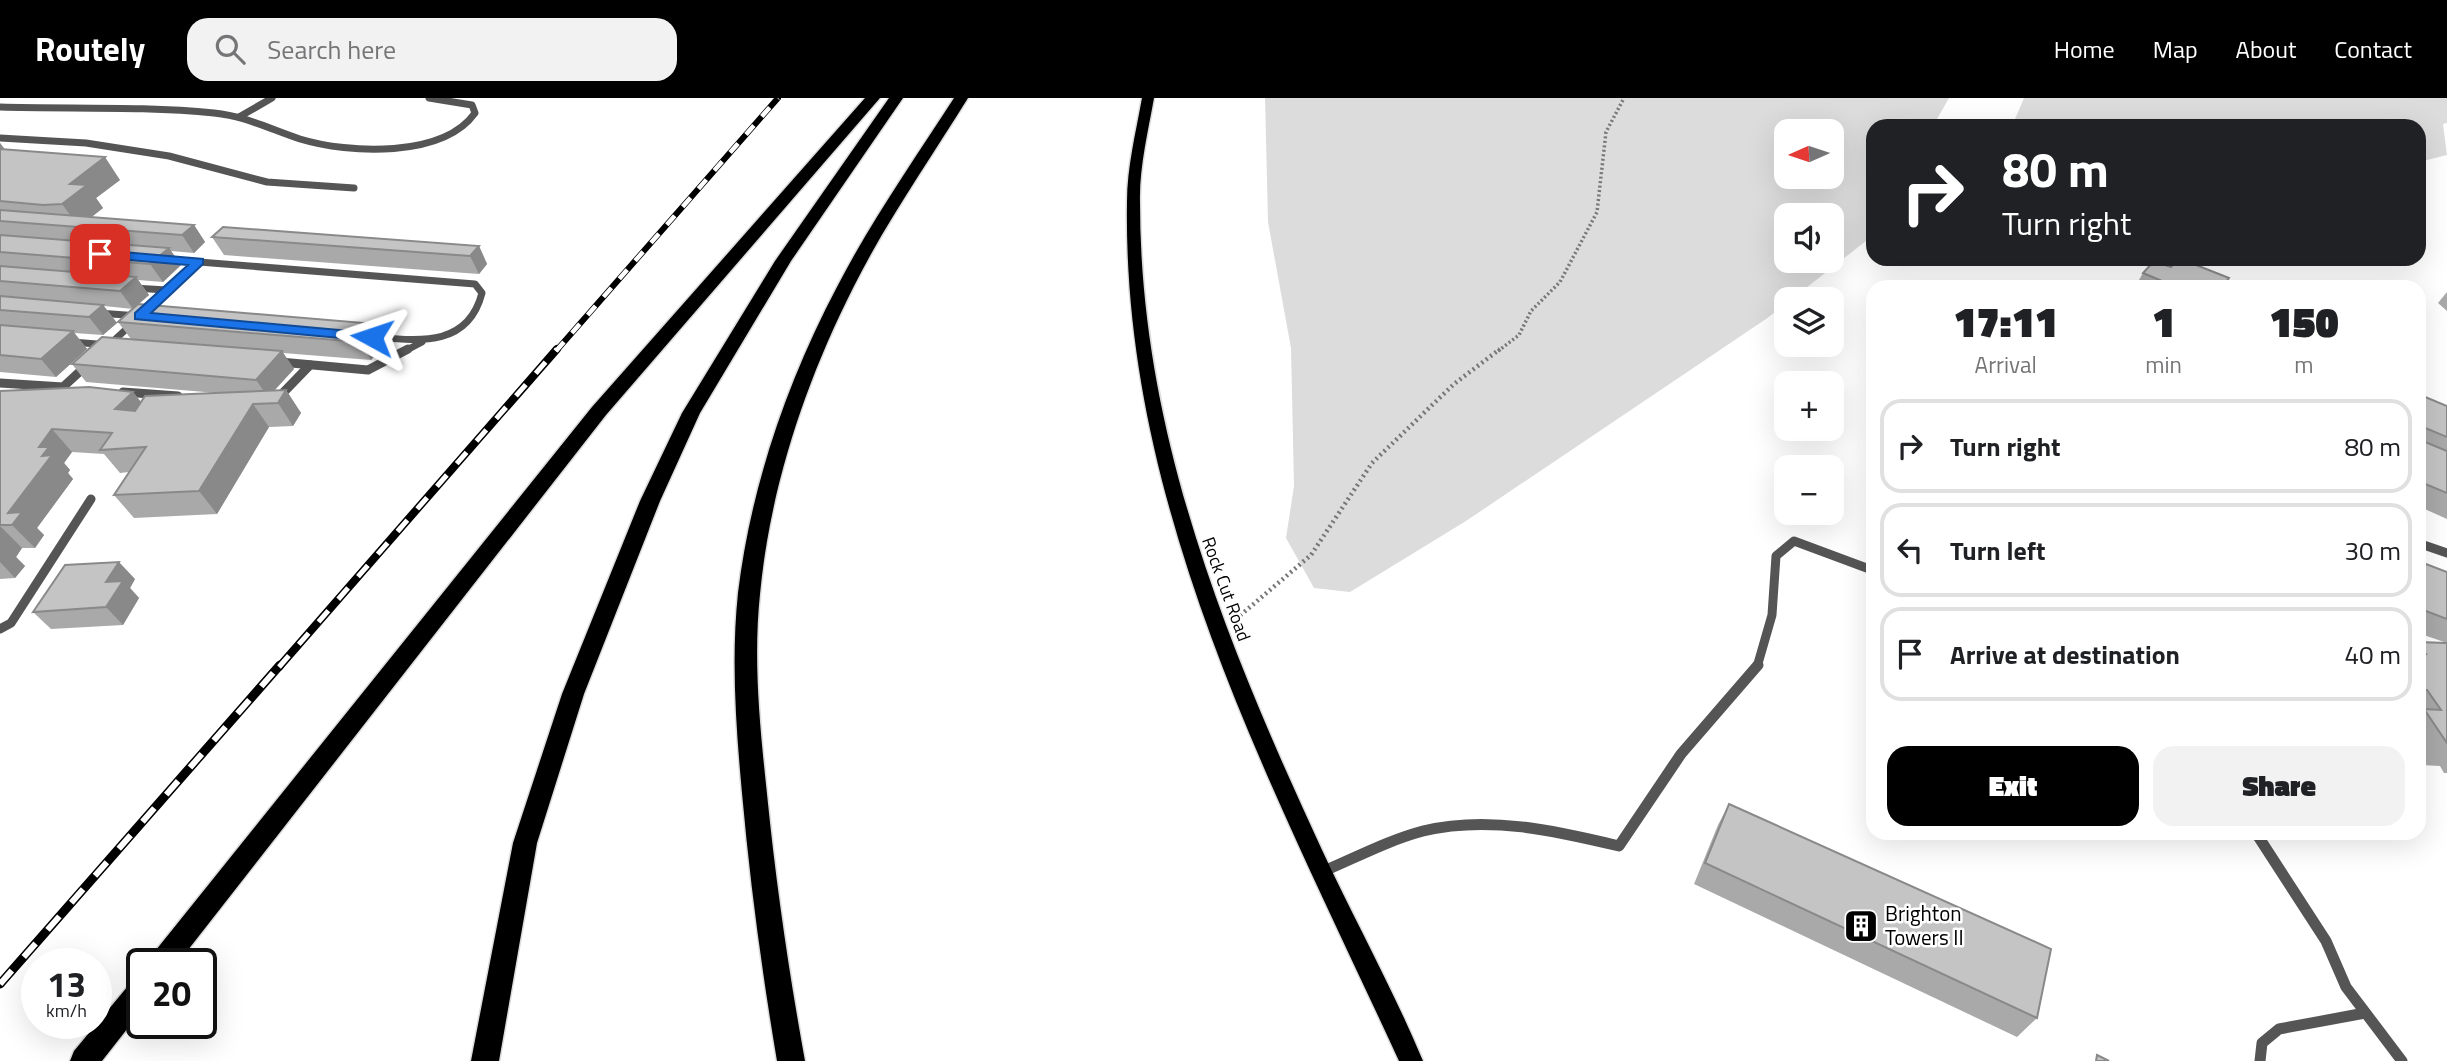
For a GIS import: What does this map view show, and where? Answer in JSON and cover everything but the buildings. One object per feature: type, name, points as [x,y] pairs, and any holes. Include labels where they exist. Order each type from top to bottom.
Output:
[{"type":"highway","points":[[174,948],[599,411],[713,277],[873,98]]},
{"type":"highway","points":[[485,1061],[525,843],[573,694],[650,501],[691,413],[776,273],[896,98]]},
{"type":"highway","points":[[791,1061],[771,953],[745,689],[749,594],[764,496],[790,416],[831,315],[871,241],[961,98]]},
{"type":"highway","points":[[84,1061],[126,1009]]},
{"type":"main road","name":"Rock Cut Road","points":[[1148,98],[1137,152],[1133,202],[1136,299],[1160,446],[1178,518],[1241,695],[1411,1061]]},
{"type":"lane","points":[[239,118],[272,98]]},
{"type":"lane","points":[[0,107],[177,111],[239,118],[304,139],[377,147],[426,146],[456,135],[472,122],[475,113],[472,105],[429,98]]},
{"type":"lane","points":[[0,138],[86,143],[169,156],[267,183],[354,188]]},
{"type":"lane","points":[[159,259],[475,284],[482,293],[480,311],[468,325],[423,341],[368,370],[270,361]]},
{"type":"lane","points":[[64,387],[199,262]]},
{"type":"lane","points":[[125,287],[167,290]]},
{"type":"lane","points":[[89,312],[153,317]]},
{"type":"lane","points":[[369,337],[423,341]]},
{"type":"lane","points":[[68,342],[122,347]]},
{"type":"lane","points":[[272,404],[310,365]]},
{"type":"lane","points":[[0,383],[77,388]]},
{"type":"lane","points":[[119,391],[188,397]]},
{"type":"lane","points":[[0,629],[11,623],[91,499]]},
{"type":"lane","points":[[1324,871],[1423,831],[1464,824],[1564,832],[1619,846],[1681,754],[1757,668],[1772,615],[1776,556],[1794,541],[1866,568]]},
{"type":"lane","points":[[2426,546],[2447,553]]},
{"type":"lane","points":[[2261,840],[2326,941],[2346,987],[2402,1061]]},
{"type":"lane","points":[[2260,1061],[2262,1043],[2279,1029],[2365,1013]]},
{"type":"path","points":[[1220,634],[1311,555],[1371,463],[1454,384],[1519,335],[1531,311],[1560,282],[1597,212],[1606,132],[1624,98]]},
{"type":"shaded area","points":[[1265,98],[1949,98],[1937,119],[1866,119],[1866,241],[1844,258],[1844,203],[1774,203],[1774,273],[1825,273],[1807,287],[1774,287],[1774,313],[1766,319],[1466,521],[1350,592],[1314,588],[1286,538],[1294,486],[1291,348],[1268,222]]},
{"type":"shaded area","points":[[2024,98],[2447,98],[2447,123],[2443,124],[2447,155],[2426,160],[2426,119],[2015,119]]},
{"type":"railway","points":[[556,351],[778,98]]},
{"type":"railway","points":[[279,667],[557,349]]},
{"type":"railway","points":[[0,984],[280,665]]},
{"type":"place","name":"Brighton Towers II","points":[[1861,926]]},
{"type":"route","points":[[100,254],[199,262],[140,316],[372,337]]}]
